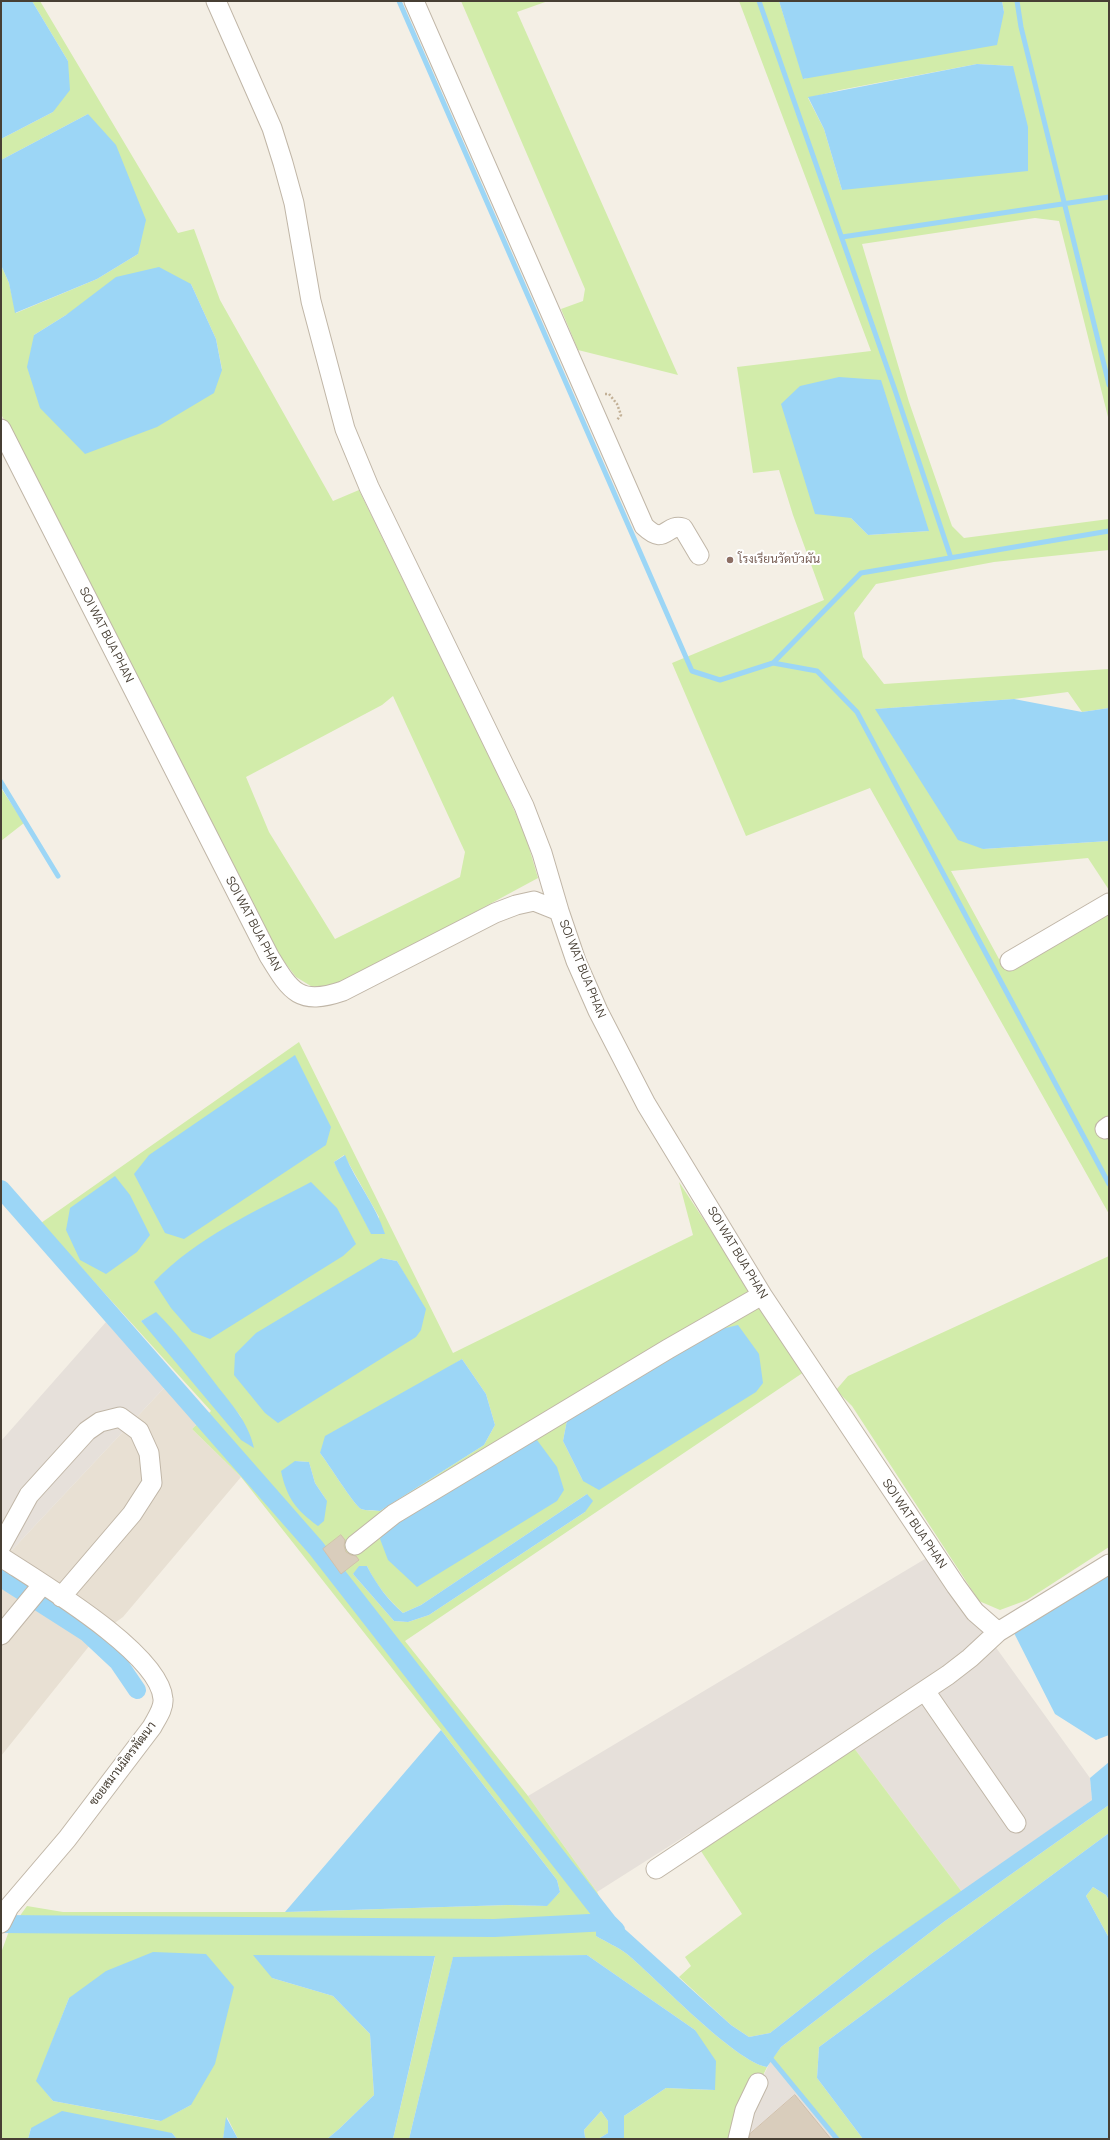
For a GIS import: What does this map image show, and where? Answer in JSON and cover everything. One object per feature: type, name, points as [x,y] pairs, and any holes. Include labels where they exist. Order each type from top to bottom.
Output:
[{"type":"street","points":[[216,1],[272,128],[284,163],[294,203],[311,301],[345,428],[369,487],[524,806],[542,853],[559,911]]},
{"type":"street","points":[[414,1],[644,526],[653,535],[659,536],[679,527],[683,528],[686,530],[699,555]]},
{"type":"street","name":"SOI WAT BUA PHAN","points":[[1,429],[269,956],[283,980],[295,992],[309,998],[324,997],[342,991],[495,913],[516,905],[534,901],[559,911],[576,961],[598,1011],[646,1104],[762,1296],[956,1586],[975,1612],[998,1632]]},
{"type":"street","points":[[1010,961],[1109,903]]},
{"type":"street","points":[[355,1545],[394,1514],[668,1349],[762,1296]]},
{"type":"street","points":[[1,1546],[29,1495],[87,1432],[100,1422],[120,1417],[139,1431],[149,1453],[152,1483],[132,1514],[61,1597]]},
{"type":"street","name":"ซอยสมานมิตรพัฒนา","points":[[1,1557],[43,1584],[132,1650],[152,1674],[160,1688],[163,1700],[160,1712],[152,1727],[67,1839],[10,1907],[1,1923]]},
{"type":"street","points":[[656,1869],[925,1691],[970,1658],[998,1632],[1109,1564]]},
{"type":"street","points":[[1,1635],[43,1584]]},
{"type":"street","points":[[925,1691],[1016,1822]]},
{"type":"street","points":[[738,2139],[745,2110],[758,2083]]},
{"type":"shaded area","points":[[106,1322],[165,1387],[12,1550],[1,1543],[1,1441]]},
{"type":"shaded area","points":[[165,1387],[199,1422],[192,1429],[241,1477],[123,1617],[98,1635],[1,1756],[1,1543],[12,1550]]},
{"type":"shaded area","points":[[930,1556],[1090,1778],[1092,1800],[962,1892],[854,1748],[699,1848],[690,1833],[597,1892],[528,1796]]},
{"type":"shaded area","points":[[771,2060],[836,2139],[733,2139]]},
{"type":"green space","points":[[32,1],[40,1],[178,233],[194,229],[220,300],[333,501],[359,490],[495,768],[525,834],[538,878],[353,978],[319,991],[296,977],[275,950],[1,414],[1,265],[9,283],[16,313],[97,279],[138,254],[88,114],[1,160],[1,139],[53,112],[68,61]],"holes":[[[191,284],[216,339],[222,369],[34,335],[66,315]],[[393,696],[465,852],[460,877],[335,939],[269,832],[246,777],[382,705]]]},
{"type":"green space","points":[[461,1],[548,1],[517,12],[678,375],[578,350],[561,309],[583,301],[585,289]]},
{"type":"green space","points":[[739,1],[779,1],[804,79],[1004,12],[1002,1],[1109,1],[1109,421],[1059,221],[1035,218],[862,244],[909,402],[952,526],[964,538],[1109,519],[1109,550],[994,562],[876,584],[854,613],[863,657],[884,684],[1109,669],[1109,708],[1082,712],[1068,692],[1014,699],[876,709],[983,849],[1109,841],[1109,890],[1088,858],[951,871],[999,959],[1109,894],[1109,1214],[870,788],[746,836],[672,663],[824,600],[793,515],[779,470],[753,473],[737,367],[871,351]],"holes":[[[977,64],[1013,66],[842,190],[824,129],[808,98],[840,90]],[[851,518],[929,531],[868,535]]]},
{"type":"green space","points":[[1,788],[24,823],[1,841]]},
{"type":"green space","points":[[299,1042],[453,1353],[693,1235],[679,1182],[804,1372],[405,1641],[528,1796],[597,1892],[607,1913],[596,1918],[596,1936],[627,1954],[696,2018],[736,2051],[753,2062],[767,2067],[733,2139],[624,2139],[624,2116],[666,2088],[715,2090],[695,2030],[587,1955],[453,1958],[409,2139],[393,2139],[435,1957],[272,1978],[333,1996],[370,2034],[374,2095],[327,2139],[238,2139],[227,2117],[223,2139],[177,2139],[172,2133],[31,2128],[28,2139],[1,2139],[1,1953],[9,1931],[27,1906],[63,1912],[285,1912],[508,1905],[546,1906],[560,1892],[557,1880],[441,1730],[241,1477],[192,1429],[211,1411],[41,1223]],"holes":[[[344,1155],[379,1217],[371,1233],[334,1162]],[[381,1258],[397,1261],[412,1288]],[[156,1313],[242,1418],[141,1321]],[[462,1359],[486,1394],[495,1425],[484,1445],[380,1511],[361,1509],[347,1492],[320,1453]],[[567,1420],[583,1481],[563,1441]],[[295,1461],[309,1462],[315,1483],[327,1501]],[[587,1494],[585,1512],[429,1615],[408,1622],[394,1621],[353,1574],[367,1566],[383,1591],[403,1613],[421,1605]],[[69,1998],[191,2105],[160,2121],[53,2101],[37,2081]]]},
{"type":"green space","points":[[1109,1256],[1109,1547],[1027,1600],[1000,1610],[979,1601],[852,1406],[836,1390],[848,1376]]},
{"type":"green space","points":[[854,1748],[962,1892],[872,1953],[770,2033],[749,2037],[731,2025],[679,1977],[691,1966],[685,1957],[742,1914],[699,1848]]},
{"type":"green space","points":[[1109,1805],[1109,1833],[819,2047],[817,2078],[863,2139],[836,2139],[771,2060],[781,2047],[945,1921]]},
{"type":"green space","points":[[1093,1887],[1106,1895],[1109,1900],[1109,1938],[1086,1896]]},
{"type":"green space","points":[[601,2111],[608,2121],[608,2133],[598,2139],[587,2139],[585,2137],[584,2130]]},
{"type":"water","points":[[1,1],[32,1],[68,61],[70,90],[53,112],[1,139]]},
{"type":"water","points":[[779,1],[1002,1],[1004,12],[997,45],[803,79]]},
{"type":"water","points":[[977,64],[1013,66],[1028,127],[1028,171],[842,190],[824,129],[808,97]]},
{"type":"water","points":[[88,114],[116,145],[146,220],[138,254],[97,279],[15,313],[9,283],[1,265],[1,160]]},
{"type":"water","points":[[159,267],[191,284],[216,339],[222,370],[214,393],[157,427],[85,454],[40,408],[27,367],[34,335],[66,315],[116,277]]},
{"type":"water","points":[[839,377],[881,380],[929,531],[868,535],[851,518],[815,514],[781,404],[800,386]]},
{"type":"water","points":[[1014,699],[1082,712],[1109,708],[1109,841],[983,849],[958,840],[875,709]]},
{"type":"water","points":[[295,1055],[331,1127],[326,1145],[184,1239],[165,1233],[134,1174],[149,1155]]},
{"type":"water","points":[[345,1155],[371,1203],[385,1234],[371,1234],[338,1171],[334,1162]]},
{"type":"water","points":[[115,1176],[130,1195],[150,1235],[137,1252],[106,1274],[80,1260],[66,1230],[70,1208]]},
{"type":"water","points":[[311,1182],[337,1208],[356,1244],[343,1256],[210,1339],[192,1332],[171,1308],[154,1282],[189,1251],[208,1238]]},
{"type":"water","points":[[381,1258],[397,1261],[426,1309],[421,1330],[416,1337],[278,1423],[265,1413],[234,1375],[235,1354],[256,1333]]},
{"type":"water","points":[[156,1312],[187,1346],[233,1406],[248,1429],[254,1448],[241,1440],[141,1321]]},
{"type":"water","points":[[738,1325],[759,1354],[763,1383],[756,1392],[599,1490],[583,1481],[563,1441],[567,1420],[713,1331]]},
{"type":"water","points":[[462,1359],[486,1394],[495,1425],[484,1445],[380,1511],[361,1509],[320,1453],[325,1436]]},
{"type":"water","points":[[537,1440],[557,1467],[564,1490],[557,1501],[417,1587],[388,1560],[380,1539],[390,1524],[522,1445]]},
{"type":"water","points":[[295,1461],[309,1462],[315,1483],[327,1501],[324,1521],[318,1526],[303,1514],[293,1502],[286,1489],[281,1471]]},
{"type":"water","points":[[587,1494],[593,1501],[585,1512],[429,1615],[408,1622],[394,1621],[353,1574],[359,1566],[367,1566],[374,1579],[392,1603],[403,1613],[421,1605]]},
{"type":"water","points":[[1109,1573],[1109,1735],[1096,1740],[1055,1714],[1013,1631]]},
{"type":"water","points":[[441,1730],[557,1880],[560,1892],[547,1906],[508,1905],[285,1912]]},
{"type":"water","points":[[1109,1762],[1109,1805],[945,1921],[781,2047],[767,2067],[753,2062],[736,2051],[696,2018],[627,1954],[596,1936],[596,1918],[607,1913],[731,2025],[749,2037],[770,2033],[872,1953],[1092,1800],[1090,1778]]},
{"type":"water","points":[[1109,1833],[1109,1900],[1106,1895],[1093,1887],[1086,1896],[1109,1938],[1109,2139],[863,2139],[817,2078],[819,2047]]},
{"type":"water","points":[[153,1952],[206,1954],[234,1987],[215,2064],[191,2105],[161,2121],[53,2101],[36,2081],[69,1998],[106,1971]]},
{"type":"water","points":[[253,1955],[435,1956],[393,2139],[327,2139],[374,2095],[370,2034],[333,1996],[272,1978]]},
{"type":"water","points":[[587,1955],[695,2030],[716,2061],[715,2090],[666,2088],[624,2116],[624,2139],[598,2139],[608,2133],[608,2121],[601,2111],[584,2130],[585,2137],[587,2139],[409,2139],[453,1957]]},
{"type":"water","points":[[62,2111],[172,2133],[177,2139],[28,2139],[31,2128]]},
{"type":"water","points":[[226,2117],[238,2139],[223,2139]]},
{"type":"building","points":[[341,1535],[345,1540],[344,1546],[346,1552],[356,1556],[359,1560],[341,1574],[323,1549]]},
{"type":"building","points":[[795,2095],[831,2139],[749,2139],[750,2134]]},
{"type":"waterway","points":[[399,1],[692,671],[720,680],[773,663],[861,573],[1109,531]]},
{"type":"waterway","points":[[759,1],[896,393],[951,558]]},
{"type":"waterway","points":[[1017,1],[1021,27],[1109,385]]},
{"type":"waterway","points":[[842,237],[1109,197]]},
{"type":"waterway","points":[[773,663],[817,671],[857,712],[1109,1184]]},
{"type":"waterway","points":[[1,782],[58,876]]},
{"type":"waterway","points":[[1,1189],[316,1548],[608,1922]]},
{"type":"waterway","points":[[1,1578],[87,1633],[118,1662],[137,1690]]},
{"type":"waterway","points":[[1,1924],[494,1928],[608,1922],[616,1930]]},
{"type":"waterway","points":[[768,2055],[837,2139]]},
{"type":"place","name":"โรงเรียนวัดบัวผัน","points":[[730,560]]}]
